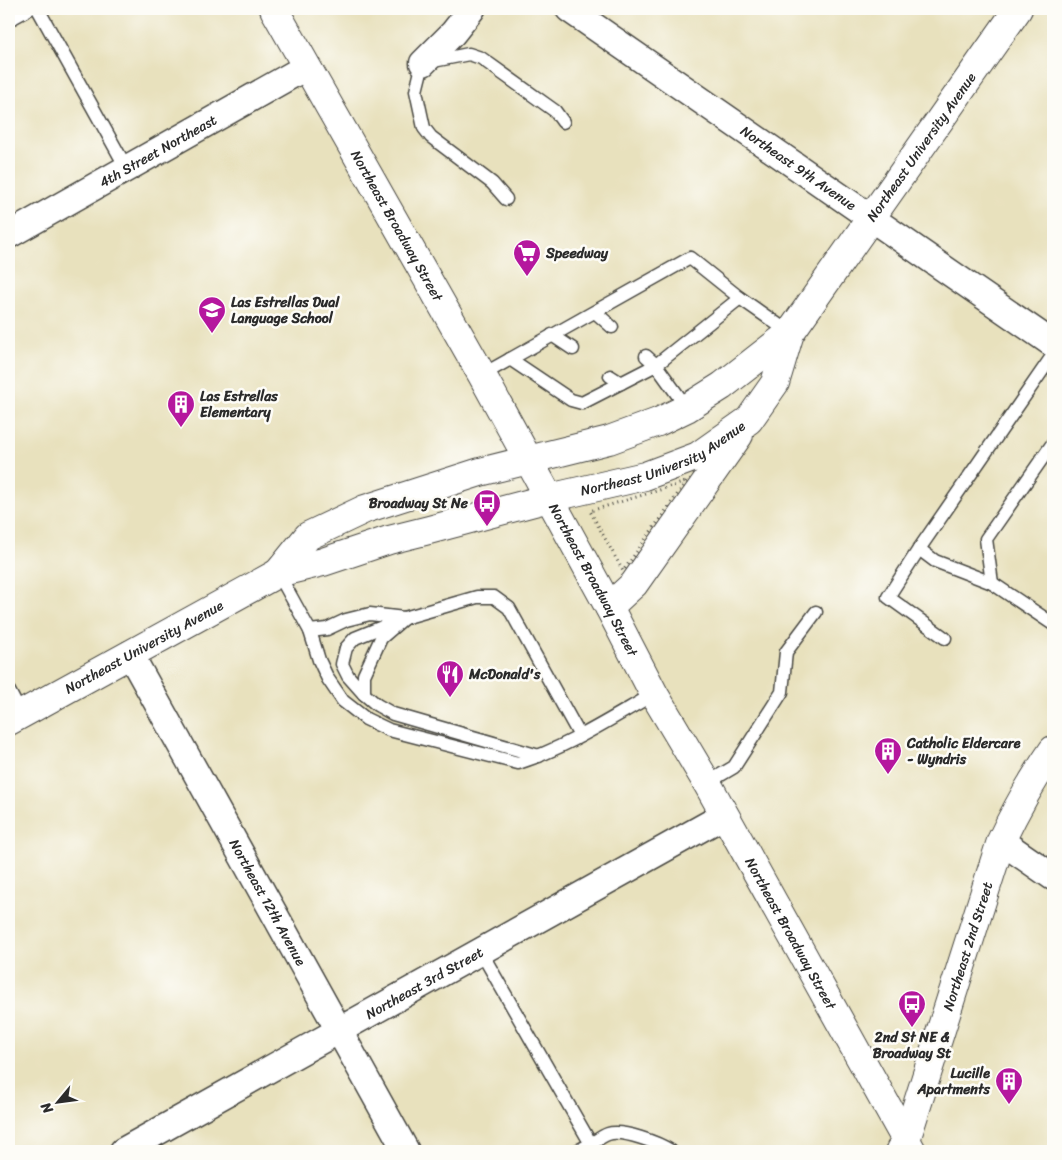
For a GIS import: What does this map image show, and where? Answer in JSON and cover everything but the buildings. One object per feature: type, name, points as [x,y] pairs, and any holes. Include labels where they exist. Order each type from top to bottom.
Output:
[{"type":"main road","name":"Northeast Broadway Street","points":[[274,9],[482,375],[609,607],[654,694],[708,784],[906,1148]]},
{"type":"main road","name":"Northeast University Avenue","points":[[13,709],[130,654],[278,573],[323,562],[389,540],[549,498],[645,476],[698,456],[749,420],[775,383],[790,334],[1018,9]]},
{"type":"main road","name":"Northeast University Avenue","points":[[278,573],[308,536],[365,508],[480,472],[609,440],[658,422],[687,408],[722,386],[790,334]]},
{"type":"main road","points":[[609,607],[634,584],[749,420]]},
{"type":"main road","name":"Northeast 2nd Street","points":[[906,1148],[1001,841],[1039,769],[1053,750]]},
{"type":"street","points":[[422,63],[453,33],[472,9]]},
{"type":"street","name":"Northeast 9th Avenue","points":[[569,9],[1053,344]]},
{"type":"street","name":"4th Street Northeast","points":[[9,235],[306,67]]},
{"type":"street","name":"Northeast 12th Avenue","points":[[130,654],[406,1151]]},
{"type":"street","name":"Northeast 3rd Street","points":[[123,1151],[340,1032],[725,815]]},
{"type":"street","points":[[1001,841],[1053,878]]},
{"type":"lane","points":[[9,20],[29,9]]},
{"type":"lane","points":[[38,9],[127,169]]},
{"type":"lane","points":[[506,199],[492,183],[431,137],[424,128],[416,91],[422,63],[469,54],[481,58],[555,111],[563,122]]},
{"type":"lane","points":[[482,375],[690,258],[740,298],[790,334]]},
{"type":"lane","points":[[510,359],[571,400],[582,403],[616,379],[656,365],[740,298]]},
{"type":"lane","points":[[595,312],[612,327]]},
{"type":"lane","points":[[552,335],[574,349]]},
{"type":"lane","points":[[945,638],[888,597],[1053,355]]},
{"type":"lane","points":[[646,356],[656,365],[687,408]]},
{"type":"lane","points":[[992,583],[986,538],[1053,443]]},
{"type":"lane","points":[[919,549],[935,561],[992,583],[1053,624]]},
{"type":"lane","points":[[278,573],[310,632],[319,660],[328,679],[344,701],[366,719],[389,730],[518,763],[539,756],[580,736],[654,694]]},
{"type":"lane","points":[[539,756],[393,714],[377,705],[348,676],[342,664],[346,648],[355,638],[404,618],[476,597],[494,597],[509,608],[580,736]]},
{"type":"lane","points":[[708,784],[734,767],[782,692],[786,652],[816,612]]},
{"type":"lane","points":[[310,632],[327,630],[346,620],[370,614],[404,618]]},
{"type":"lane","points":[[364,694],[364,675],[381,638],[404,618]]},
{"type":"lane","points":[[481,952],[591,1144]]},
{"type":"lane","points":[[577,1151],[608,1134],[621,1132],[663,1146],[671,1151]]},
{"type":"path","points":[[686,482],[674,498],[623,571],[590,511],[686,482]]},
{"type":"place","name":"Speedway","points":[[527,277]]},
{"type":"place","name":"Las Estrellas Dual Language School","points":[[212,334]]},
{"type":"place","name":"Las Estrellas Elementary","points":[[181,428]]},
{"type":"place","name":"Broadway St Ne","points":[[487,527]]},
{"type":"place","name":"McDonald's","points":[[450,698]]},
{"type":"place","name":"Catholic Eldercare - Wyndris","points":[[888,775]]},
{"type":"place","name":"2nd St NE & Broadway St","points":[[912,1028]]},
{"type":"place","name":"Lucille Apartments","points":[[1009,1105]]}]
